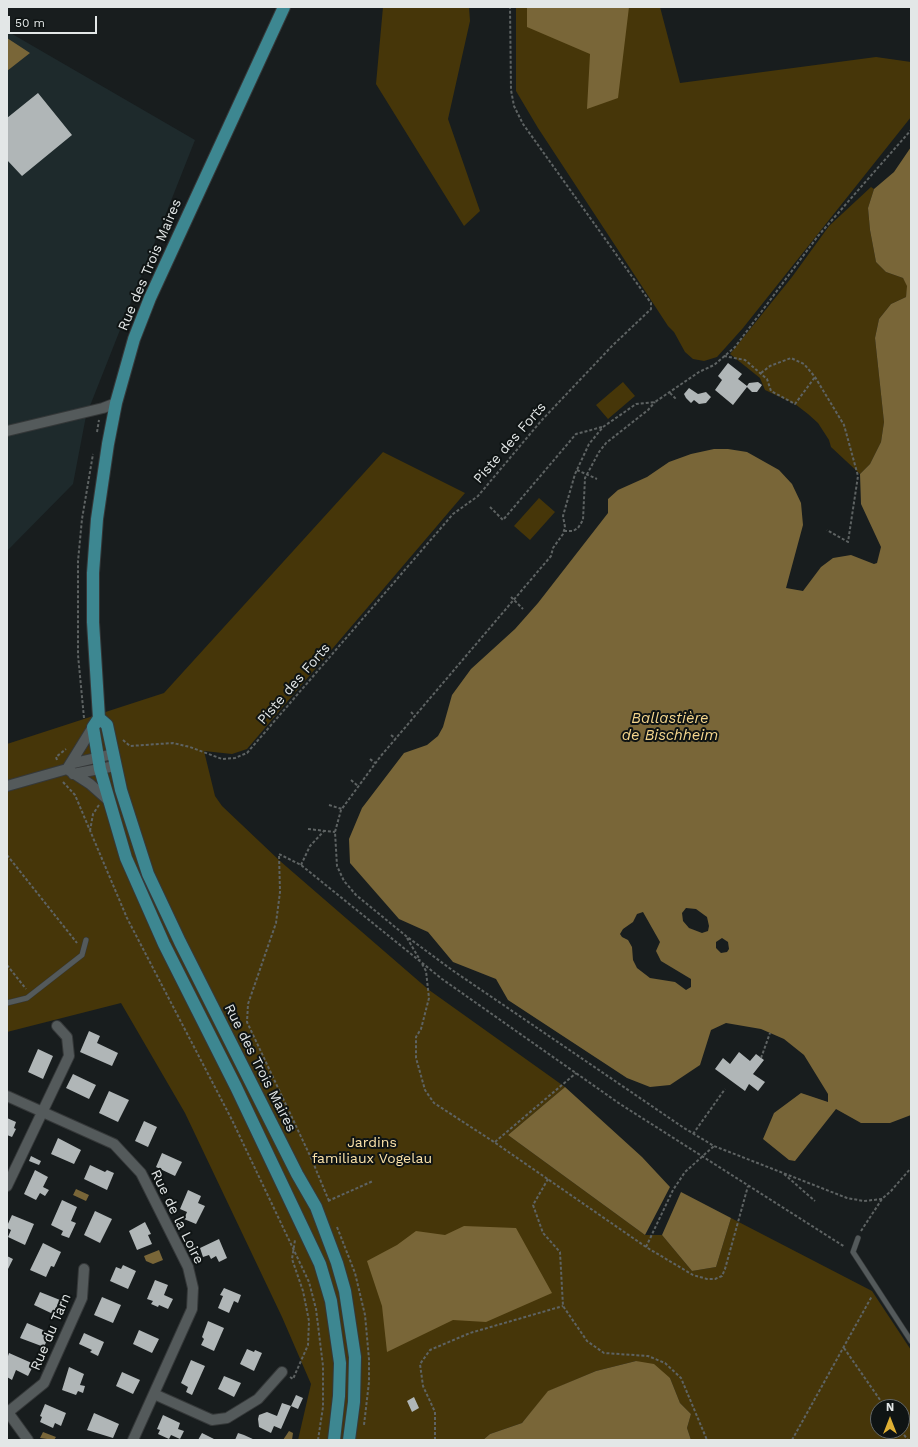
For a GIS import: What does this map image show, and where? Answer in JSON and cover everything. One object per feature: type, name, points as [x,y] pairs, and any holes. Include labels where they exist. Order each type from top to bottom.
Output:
[{"type":"main road","name":"Rue des Trois Maires","points":[[284,7],[150,298],[134,340],[116,403],[96,519],[93,573],[96,722],[104,800],[126,858],[164,944],[320,1264],[331,1301],[340,1363],[339,1396],[334,1440]]},
{"type":"main road","name":"Rue des Trois Maires","points":[[96,722],[106,725],[122,795],[148,874],[183,949],[297,1174],[316,1207],[337,1263],[346,1291],[355,1357],[354,1402],[349,1440]]},
{"type":"street","points":[[7,431],[98,409],[116,403]]},
{"type":"street","points":[[70,769],[96,722]]},
{"type":"street","points":[[7,786],[70,769],[99,763],[113,754]]},
{"type":"street","points":[[99,763],[115,766]]},
{"type":"street","points":[[70,769],[90,784],[104,800]]},
{"type":"street","points":[[7,1186],[69,1056],[67,1037],[57,1026]]},
{"type":"street","name":"Rue de la Loire","points":[[7,1096],[42,1110],[114,1144],[140,1173],[188,1267],[193,1288],[192,1309],[133,1440]]},
{"type":"street","name":"Rue du Tarn","points":[[7,1412],[44,1383],[82,1298],[84,1269]]},
{"type":"street","points":[[154,1394],[212,1420],[227,1418],[258,1399],[282,1372]]},
{"type":"street","points":[[7,1412],[28,1440]]},
{"type":"lane","points":[[7,1003],[27,998],[32,995],[82,955],[86,940]]},
{"type":"lane","points":[[858,1238],[853,1252],[911,1341]]},
{"type":"path","name":"Piste des Forts","points":[[122,740],[130,746],[173,743],[190,747],[222,759],[235,758],[248,753],[453,514],[478,496],[541,421],[612,346],[651,309],[650,303],[523,124],[514,106],[511,90],[510,7]]},
{"type":"path","points":[[564,531],[573,531],[578,528],[583,520],[585,515],[583,491],[586,475],[606,443],[648,410],[655,402],[735,347],[818,236],[911,130]]},
{"type":"path","points":[[724,356],[745,360],[767,379],[771,391],[795,404],[815,377]]},
{"type":"path","points":[[761,373],[770,366],[791,358],[804,364],[815,377],[844,425],[858,476],[848,542],[827,530]]},
{"type":"path","points":[[670,393],[677,400]]},
{"type":"path","points":[[655,402],[636,404],[603,427],[589,444],[577,470],[563,516],[565,527],[564,531],[553,548],[551,556],[375,763],[342,809],[335,832],[337,866],[344,881],[356,895],[406,936],[452,970],[693,1134],[714,1146],[847,1198],[864,1201],[882,1199]]},
{"type":"path","points":[[490,507],[503,520],[576,434],[603,427]]},
{"type":"path","points":[[577,470],[596,479]]},
{"type":"path","points":[[511,597],[524,609]]},
{"type":"path","points":[[470,645],[473,648]]},
{"type":"path","points":[[451,667],[454,670]]},
{"type":"path","points":[[431,689],[435,693]]},
{"type":"path","points":[[411,712],[415,716]]},
{"type":"path","points":[[391,735],[396,739]]},
{"type":"path","points":[[370,759],[375,763]]},
{"type":"path","points":[[351,780],[358,786]]},
{"type":"path","points":[[62,781],[75,795],[130,925],[232,1120],[310,1282],[316,1309],[320,1340],[323,1406],[318,1440]]},
{"type":"path","points":[[90,832],[90,825],[104,800]]},
{"type":"path","points":[[329,805],[342,809]]},
{"type":"path","points":[[308,829],[335,832]]},
{"type":"path","points":[[301,865],[310,846],[324,831]]},
{"type":"path","points":[[7,854],[83,950]]},
{"type":"path","points":[[373,1181],[328,1202],[312,1160],[247,1022],[248,1004],[276,923],[280,892],[279,854],[301,865],[442,979],[576,1073],[702,1157],[853,1252]]},
{"type":"path","points":[[406,936],[426,971],[429,998],[420,1029],[416,1037],[415,1047],[418,1071],[425,1090],[434,1103],[494,1142],[646,1247],[693,1274],[707,1279],[715,1279],[722,1276],[748,1186]]},
{"type":"path","points":[[7,965],[32,995]]},
{"type":"path","points":[[761,1058],[770,1032]]},
{"type":"path","points":[[494,1142],[576,1073]]},
{"type":"path","points":[[693,1134],[725,1089]]},
{"type":"path","points":[[646,1247],[673,1190],[685,1172],[714,1146]]},
{"type":"path","points":[[858,1238],[882,1199],[892,1191],[911,1168]]},
{"type":"path","points":[[783,1173],[815,1201]]},
{"type":"path","points":[[548,1179],[533,1205],[542,1233],[560,1252],[563,1306],[587,1340],[604,1353],[648,1356],[665,1363],[681,1378],[707,1440]]},
{"type":"path","points":[[282,1372],[293,1379],[308,1346],[310,1321],[303,1291],[292,1259],[296,1236]]},
{"type":"path","points":[[792,1440],[872,1296],[879,1293]]},
{"type":"path","points":[[435,1440],[435,1412],[423,1386],[420,1364],[430,1350],[470,1333],[563,1306]]},
{"type":"path","points":[[844,1348],[879,1399]]},
{"type":"shaded area","points":[[7,31],[195,140],[86,416],[73,484],[7,551]]},
{"type":"green space","points":[[383,7],[469,7],[470,21],[448,119],[480,211],[464,226],[376,84]]},
{"type":"green space","points":[[516,7],[660,7],[680,83],[876,57],[911,62],[911,117],[743,328],[717,357],[704,361],[693,359],[685,352],[674,332],[668,326],[538,128],[516,91]]},
{"type":"green space","points":[[871,187],[874,189],[868,208],[870,230],[876,262],[886,272],[903,278],[908,286],[906,297],[891,304],[879,319],[875,338],[884,422],[881,442],[870,464],[860,474],[831,447],[829,440],[818,423],[795,404],[765,390],[760,378],[730,354],[792,277],[829,226]]},
{"type":"green space","points":[[623,382],[635,396],[608,419],[596,405]]},
{"type":"green space","name":"Jardins familiaux Vogelau","points":[[383,452],[465,493],[247,749],[232,754],[204,751],[215,796],[222,806],[280,861],[429,990],[565,1087],[508,1135],[645,1235],[662,1235],[692,1271],[716,1267],[731,1218],[872,1291],[911,1350],[911,1440],[691,1440],[687,1428],[691,1414],[680,1403],[670,1378],[636,1361],[596,1371],[549,1391],[522,1423],[490,1434],[483,1440],[298,1440],[311,1384],[282,1317],[185,1113],[121,1003],[7,1032],[7,744],[164,693]]},
{"type":"green space","points":[[539,498],[555,512],[530,540],[514,526]]},
{"type":"water","points":[[527,7],[629,7],[618,98],[587,109],[590,54],[527,27]]},
{"type":"water","points":[[7,38],[30,53],[7,71]]},
{"type":"water","name":"Ballastière de Bischheim","points":[[911,147],[911,1115],[890,1123],[861,1123],[836,1109],[795,1161],[789,1160],[763,1139],[774,1113],[801,1093],[828,1102],[828,1094],[804,1055],[784,1039],[761,1029],[726,1023],[711,1030],[700,1065],[670,1085],[650,1087],[627,1078],[508,1000],[496,979],[453,962],[428,932],[399,919],[350,863],[349,839],[362,808],[404,753],[427,745],[438,736],[443,727],[452,695],[471,669],[515,629],[538,603],[608,513],[608,499],[618,490],[647,477],[669,462],[691,454],[714,449],[728,449],[747,452],[779,470],[792,484],[801,503],[803,525],[786,588],[803,591],[821,567],[833,558],[851,555],[874,564],[877,563],[881,547],[861,504],[860,474],[870,464],[881,442],[884,422],[875,338],[879,319],[891,304],[906,297],[907,286],[903,278],[886,272],[876,262],[870,230],[868,208],[874,189],[894,172]],"holes":[[[686,908],[696,909],[707,917],[709,926],[708,931],[702,933],[689,928],[683,921],[682,913]],[[643,912],[660,942],[656,951],[661,961],[691,979],[691,987],[686,990],[675,982],[650,978],[637,968],[633,960],[632,947],[628,940],[620,934],[623,929],[633,922],[637,914]],[[722,938],[728,942],[729,949],[727,952],[721,953],[716,948],[716,942]]]},
{"type":"water","points":[[565,1087],[642,1157],[670,1187],[645,1235],[508,1135]]},
{"type":"water","points":[[76,1189],[89,1195],[86,1201],[73,1195]]},
{"type":"water","points":[[681,1192],[731,1218],[716,1267],[692,1271],[662,1235]]},
{"type":"water","points":[[464,1226],[516,1228],[552,1293],[486,1322],[453,1320],[387,1352],[382,1306],[367,1261],[397,1245],[416,1231],[445,1235]]},
{"type":"water","points":[[159,1250],[163,1260],[153,1264],[146,1261],[144,1256]]},
{"type":"water","points":[[636,1361],[654,1364],[670,1378],[680,1403],[691,1414],[687,1428],[691,1440],[483,1440],[490,1434],[522,1423],[548,1391],[596,1371]]},
{"type":"water","points":[[289,1431],[293,1433],[292,1440],[283,1440]]},
{"type":"water","points":[[43,1432],[56,1437],[54,1440],[40,1438]]},
{"type":"building","points":[[38,93],[72,135],[22,176],[7,160],[7,118]]},
{"type":"building","points":[[728,363],[742,374],[738,379],[747,386],[749,383],[758,382],[762,385],[757,392],[752,392],[747,387],[733,405],[715,390],[722,380],[718,376]]},
{"type":"building","points":[[689,388],[698,394],[706,392],[711,397],[706,403],[699,404],[694,400],[691,403],[684,394]]},
{"type":"building","points":[[89,1031],[100,1036],[97,1043],[118,1053],[112,1066],[80,1052]]},
{"type":"building","points":[[38,1049],[53,1056],[43,1079],[28,1072]]},
{"type":"building","points":[[739,1052],[750,1061],[756,1054],[764,1060],[753,1074],[765,1082],[758,1091],[749,1084],[745,1091],[715,1069],[723,1058],[730,1064]]},
{"type":"building","points":[[73,1074],[96,1085],[89,1099],[66,1088]]},
{"type":"building","points":[[109,1091],[129,1100],[118,1122],[99,1113]]},
{"type":"building","points":[[7,1118],[16,1122],[14,1128],[16,1129],[12,1137],[7,1135]]},
{"type":"building","points":[[144,1121],[157,1127],[148,1147],[135,1141]]},
{"type":"building","points":[[58,1138],[81,1150],[74,1164],[51,1154]]},
{"type":"building","points":[[162,1153],[182,1162],[175,1176],[156,1167]]},
{"type":"building","points":[[31,1156],[41,1161],[39,1165],[29,1161]]},
{"type":"building","points":[[90,1165],[105,1172],[107,1170],[114,1173],[107,1190],[84,1179]]},
{"type":"building","points":[[35,1170],[48,1177],[43,1187],[49,1190],[45,1196],[40,1193],[36,1200],[24,1194]]},
{"type":"building","points":[[188,1190],[201,1196],[198,1203],[205,1206],[196,1224],[184,1219],[187,1212],[180,1209]]},
{"type":"building","points":[[62,1200],[77,1207],[71,1221],[76,1223],[69,1238],[61,1235],[63,1231],[51,1225]]},
{"type":"building","points":[[95,1211],[112,1219],[100,1243],[84,1235]]},
{"type":"building","points":[[12,1215],[34,1224],[25,1245],[8,1237],[11,1230],[7,1228],[7,1226]]},
{"type":"building","points":[[145,1222],[151,1234],[148,1235],[152,1244],[137,1250],[129,1231]]},
{"type":"building","points":[[219,1239],[227,1258],[219,1262],[216,1256],[211,1259],[209,1255],[203,1257],[200,1248]]},
{"type":"building","points":[[43,1243],[61,1252],[54,1267],[51,1266],[46,1277],[30,1270]]},
{"type":"building","points":[[7,1256],[13,1259],[7,1271]]},
{"type":"building","points":[[123,1265],[136,1271],[128,1289],[110,1281],[116,1267],[121,1269]]},
{"type":"building","points":[[155,1280],[168,1285],[164,1295],[173,1299],[168,1309],[159,1305],[158,1307],[151,1304],[153,1301],[147,1299]]},
{"type":"building","points":[[224,1288],[241,1295],[238,1303],[234,1301],[229,1313],[218,1308],[223,1296],[220,1295]]},
{"type":"building","points":[[40,1292],[60,1300],[53,1314],[34,1305]]},
{"type":"building","points":[[102,1297],[121,1305],[113,1323],[94,1315]]},
{"type":"building","points":[[208,1321],[224,1328],[214,1351],[201,1345],[204,1339],[202,1337]]},
{"type":"building","points":[[27,1323],[50,1333],[44,1347],[20,1338]]},
{"type":"building","points":[[139,1330],[159,1339],[152,1353],[133,1344]]},
{"type":"building","points":[[84,1333],[104,1342],[98,1356],[90,1352],[92,1350],[79,1344]]},
{"type":"building","points":[[247,1349],[262,1353],[254,1371],[240,1364]]},
{"type":"building","points":[[9,1353],[34,1364],[28,1376],[16,1370],[12,1380],[7,1377],[7,1359]]},
{"type":"building","points":[[191,1360],[205,1366],[192,1395],[186,1392],[188,1387],[181,1383]]},
{"type":"building","points":[[69,1367],[84,1374],[80,1385],[85,1386],[83,1393],[78,1391],[76,1395],[62,1390]]},
{"type":"building","points":[[122,1372],[140,1380],[133,1394],[116,1386]]},
{"type":"building","points":[[224,1376],[241,1383],[234,1397],[218,1389]]},
{"type":"building","points":[[296,1395],[303,1398],[298,1409],[291,1406]]},
{"type":"building","points":[[414,1397],[419,1408],[412,1412],[407,1401]]},
{"type":"building","points":[[282,1403],[291,1406],[281,1429],[274,1426],[271,1433],[259,1427],[259,1415],[267,1412],[277,1416]]},
{"type":"building","points":[[45,1404],[66,1413],[61,1426],[55,1423],[53,1428],[40,1422],[42,1417],[40,1416]]},
{"type":"building","points":[[94,1413],[119,1424],[113,1438],[87,1430]]},
{"type":"building","points":[[163,1415],[180,1423],[178,1429],[184,1431],[180,1439],[171,1435],[169,1439],[158,1434],[160,1430],[157,1429]]},
{"type":"building","points":[[202,1433],[216,1440],[198,1440]]},
{"type":"building","points":[[238,1433],[244,1435],[255,1440],[235,1440]]}]
